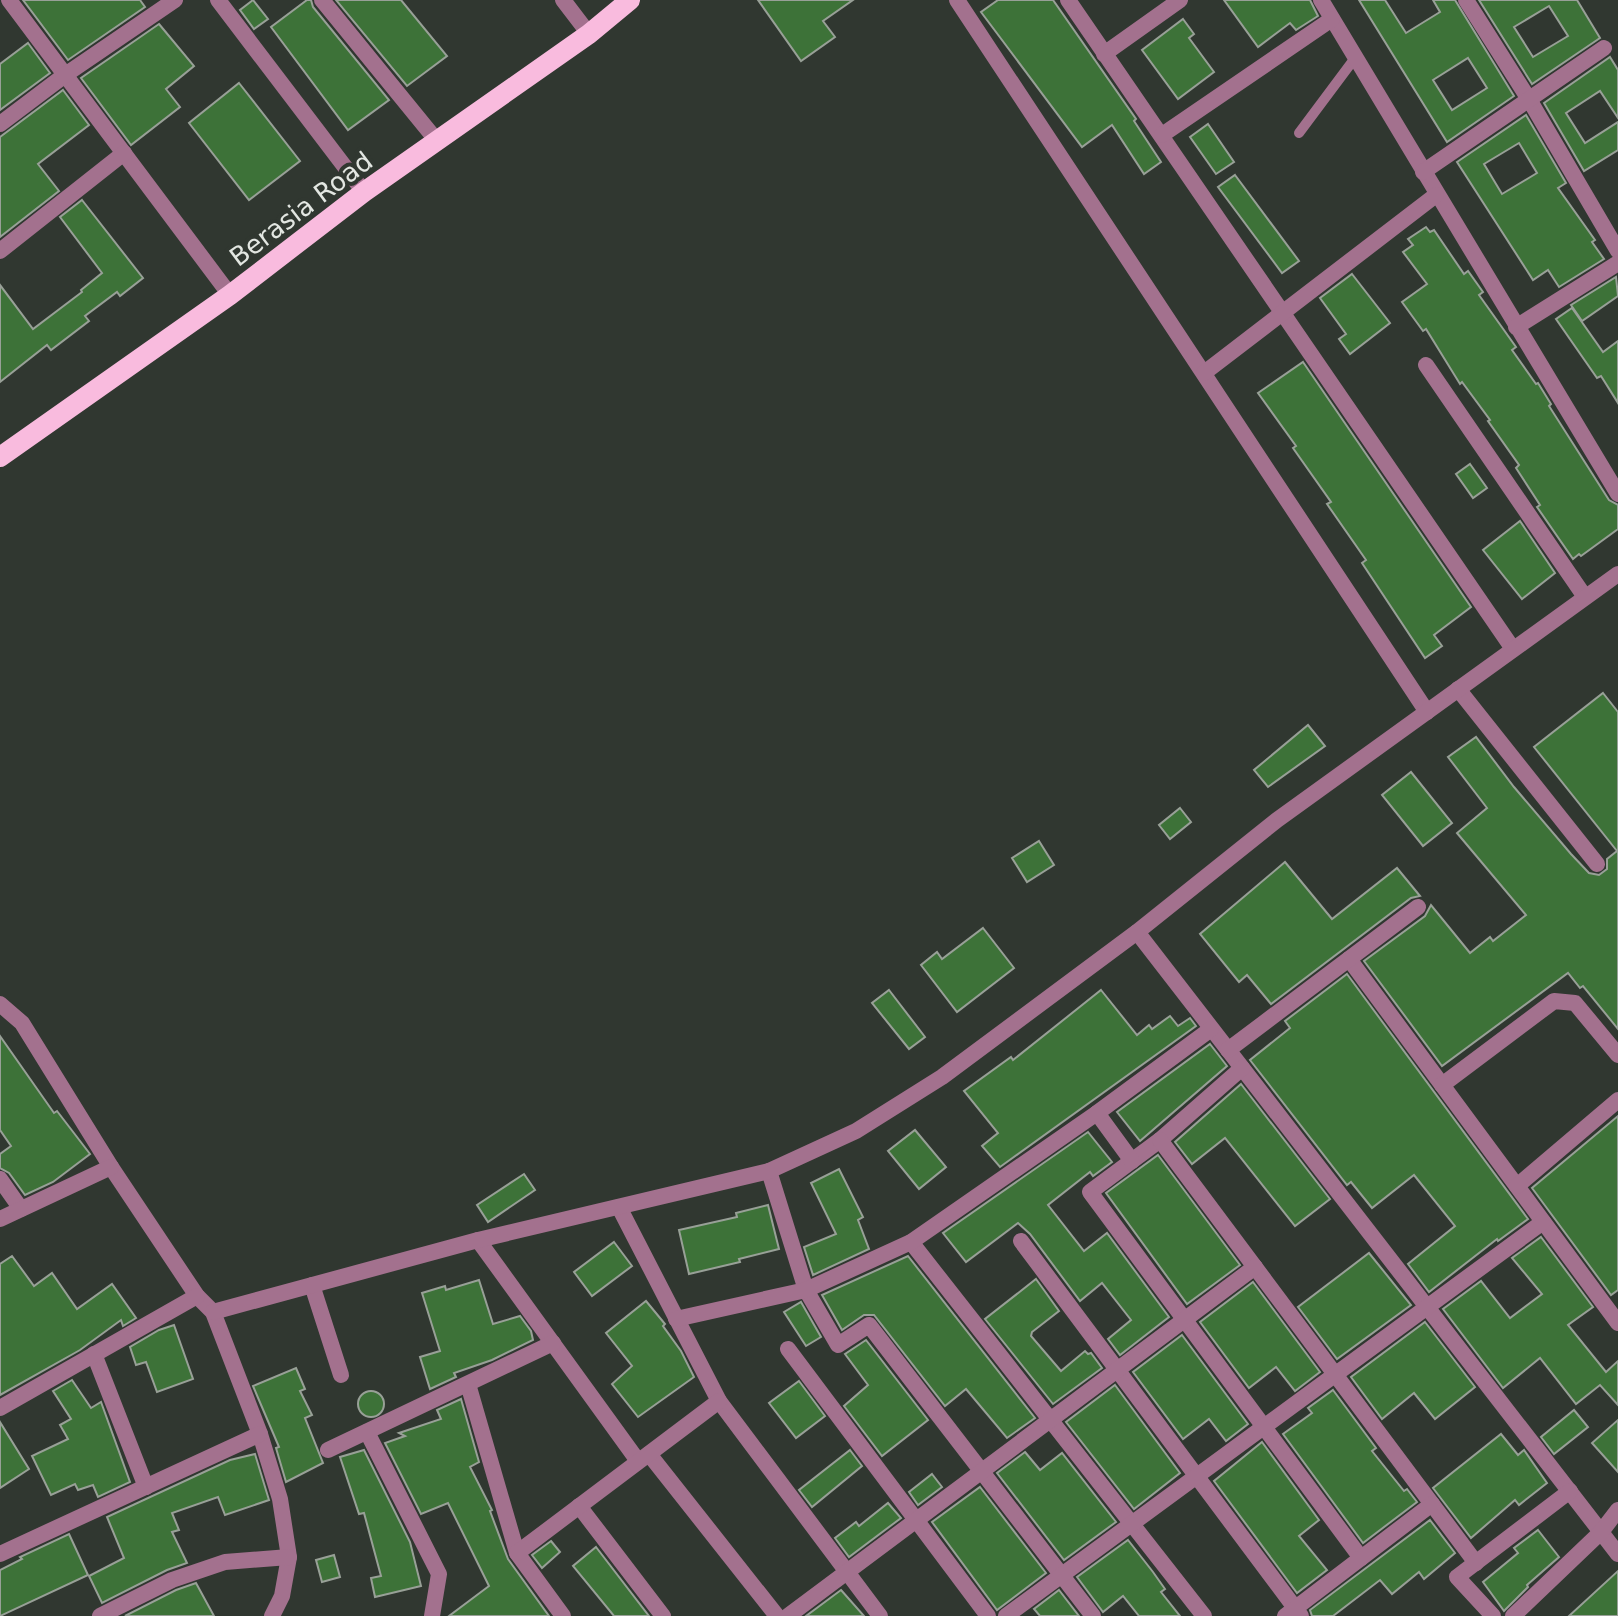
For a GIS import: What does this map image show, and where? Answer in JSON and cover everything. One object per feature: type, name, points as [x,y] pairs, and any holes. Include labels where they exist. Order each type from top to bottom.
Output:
[{"type":"main road","name":"Berasia Road","points":[[0,457],[230,295],[364,192],[589,34],[630,0]]},
{"type":"street","points":[[9,0],[230,295]]},
{"type":"street","points":[[0,124],[65,75],[175,0]]},
{"type":"street","points":[[218,0],[364,192]]},
{"type":"street","points":[[322,0],[437,141]]},
{"type":"street","points":[[563,0],[589,34]]},
{"type":"street","points":[[957,0],[1427,712]]},
{"type":"street","points":[[1068,0],[1513,649]]},
{"type":"street","points":[[1104,54],[1180,0]]},
{"type":"street","points":[[1321,0],[1618,494]]},
{"type":"street","points":[[1466,0],[1530,101],[1618,251]]},
{"type":"street","points":[[1162,135],[1332,19]]},
{"type":"street","points":[[1423,172],[1604,48]]},
{"type":"street","points":[[0,251],[124,153]]},
{"type":"street","points":[[1204,373],[1436,195]]},
{"type":"street","points":[[1516,327],[1618,263]]},
{"type":"street","points":[[1426,365],[1585,597]]},
{"type":"street","points":[[213,1312],[478,1240],[769,1171],[856,1131],[942,1077],[1137,932],[1277,820],[1618,574]]},
{"type":"street","points":[[1458,689],[1597,864]]},
{"type":"street","points":[[1228,1050],[1418,907]]},
{"type":"street","points":[[1137,932],[1618,1554]]},
{"type":"street","points":[[1349,959],[1618,1323]]},
{"type":"street","points":[[1442,1085],[1554,1001],[1575,1003],[1618,1055]]},
{"type":"street","points":[[0,1004],[22,1023],[111,1167],[197,1296],[213,1312],[260,1434],[280,1499],[289,1557],[282,1596],[272,1616]]},
{"type":"street","points":[[676,1319],[806,1290],[911,1242],[1097,1113],[1211,1029]]},
{"type":"street","points":[[1242,1068],[1160,1140],[1090,1192],[1361,1558]]},
{"type":"street","points":[[1517,1186],[1618,1100]]},
{"type":"street","points":[[1097,1113],[1132,1161]]},
{"type":"street","points":[[1160,1140],[1476,1563]]},
{"type":"street","points":[[0,1219],[111,1167]]},
{"type":"street","points":[[769,1171],[806,1290],[838,1345],[869,1325],[1093,1616]]},
{"type":"street","points":[[0,1179],[21,1209]]},
{"type":"street","points":[[619,1207],[719,1401],[880,1616]]},
{"type":"street","points":[[1006,1616],[1543,1222]]},
{"type":"street","points":[[478,1240],[553,1343],[644,1458],[777,1616]]},
{"type":"street","points":[[1021,1241],[1294,1613],[1432,1504]]},
{"type":"street","points":[[911,1242],[1204,1616]]},
{"type":"street","points":[[788,1616],[1255,1267]]},
{"type":"street","points":[[312,1285],[341,1375]]},
{"type":"street","points":[[0,1408],[197,1296]]},
{"type":"street","points":[[328,1450],[553,1343]]},
{"type":"street","points":[[788,1349],[988,1616]]},
{"type":"street","points":[[94,1354],[146,1487]]},
{"type":"street","points":[[468,1384],[517,1553],[563,1616]]},
{"type":"street","points":[[517,1553],[719,1401]]},
{"type":"street","points":[[367,1432],[439,1574],[432,1616]]},
{"type":"street","points":[[0,1554],[260,1434]]},
{"type":"street","points":[[1493,1616],[1457,1577],[1570,1491]]},
{"type":"street","points":[[579,1506],[663,1616]]},
{"type":"street","points":[[1513,1616],[1601,1532],[1618,1510]]},
{"type":"street","points":[[100,1616],[172,1580],[225,1562],[289,1557]]},
{"type":"lane","points":[[1299,133],[1355,58]]},
{"type":"building","points":[[23,0],[140,0],[145,7],[68,60]]},
{"type":"building","points":[[253,0],[268,19],[254,29],[240,10]]},
{"type":"building","points":[[311,0],[313,7],[389,100],[348,130],[271,27]]},
{"type":"building","points":[[336,0],[401,0],[447,56],[407,86]]},
{"type":"building","points":[[758,0],[853,0],[823,21],[835,37],[801,61]]},
{"type":"building","points":[[998,0],[1053,0],[1136,119],[1134,121],[1161,162],[1144,174],[1112,125],[1082,147],[981,12]]},
{"type":"building","points":[[1224,0],[1310,0],[1318,16],[1296,30],[1290,23],[1258,47]]},
{"type":"building","points":[[1359,0],[1385,0],[1406,33],[1440,12],[1433,0],[1455,0],[1514,96],[1447,142]],"holes":[[[1468,58],[1487,88],[1452,110],[1433,80]]]},
{"type":"building","points":[[1479,0],[1577,0],[1600,38],[1532,84]],"holes":[[[1549,6],[1568,36],[1533,57],[1514,27]]]},
{"type":"building","points":[[1183,19],[1194,34],[1189,38],[1214,72],[1178,99],[1142,50]]},
{"type":"building","points":[[159,24],[194,66],[166,89],[180,107],[131,145],[81,78]]},
{"type":"building","points":[[28,43],[50,73],[0,110],[0,64]]},
{"type":"building","points":[[1610,57],[1618,70],[1618,118],[1600,91],[1566,113],[1585,143],[1618,122],[1618,150],[1584,171],[1544,103]]},
{"type":"building","points":[[239,83],[300,161],[249,200],[189,123]]},
{"type":"building","points":[[63,90],[89,125],[38,164],[59,191],[0,237],[0,137]]},
{"type":"building","points":[[1526,115],[1566,183],[1558,188],[1595,240],[1592,242],[1604,259],[1559,287],[1548,270],[1533,280],[1457,162]],"holes":[[[1519,143],[1537,173],[1502,194],[1484,164]]]},
{"type":"building","points":[[1208,124],[1234,162],[1216,174],[1190,137]]},
{"type":"building","points":[[1235,175],[1299,261],[1282,273],[1218,187]]},
{"type":"building","points":[[82,200],[143,278],[120,296],[117,292],[85,316],[89,321],[51,350],[47,345],[0,382],[0,285],[33,329],[102,273],[60,217]]},
{"type":"building","points":[[1426,227],[1430,232],[1434,230],[1464,274],[1468,271],[1483,292],[1479,295],[1516,347],[1512,350],[1538,383],[1551,404],[1549,406],[1609,500],[1618,505],[1618,529],[1581,556],[1579,554],[1573,559],[1537,507],[1540,505],[1516,468],[1519,465],[1490,420],[1462,382],[1460,384],[1426,329],[1423,331],[1402,302],[1427,284],[1403,252],[1413,245],[1408,239]]},
{"type":"building","points":[[1352,274],[1390,323],[1350,354],[1339,339],[1346,334],[1320,298]]},
{"type":"building","points":[[1616,277],[1618,296],[1582,321],[1571,305]]},
{"type":"building","points":[[1572,308],[1603,352],[1618,341],[1618,403],[1556,319]]},
{"type":"building","points":[[1303,362],[1471,607],[1434,635],[1442,646],[1425,658],[1362,563],[1366,560],[1327,504],[1331,502],[1293,448],[1296,446],[1258,393]]},
{"type":"building","points":[[1470,464],[1487,488],[1473,498],[1456,474]]},
{"type":"building","points":[[1520,521],[1555,573],[1522,599],[1483,550]]},
{"type":"building","points":[[1603,693],[1618,712],[1618,1029],[1583,986],[1580,988],[1568,973],[1442,1066],[1364,961],[1425,916],[1431,905],[1470,953],[1490,937],[1493,941],[1526,915],[1457,833],[1487,808],[1448,757],[1476,737],[1571,854],[1589,873],[1599,875],[1607,869],[1607,859],[1617,851],[1534,747]]},
{"type":"building","points":[[1308,725],[1325,746],[1268,787],[1254,770]]},
{"type":"building","points":[[1411,772],[1452,823],[1423,846],[1382,795]]},
{"type":"building","points":[[1180,808],[1191,822],[1170,839],[1159,825]]},
{"type":"building","points":[[1039,841],[1054,865],[1027,882],[1012,858]]},
{"type":"building","points":[[1285,862],[1332,919],[1397,868],[1420,896],[1411,898],[1271,1004],[1247,975],[1239,982],[1200,934]]},
{"type":"building","points":[[983,928],[1014,968],[957,1012],[921,965],[937,952],[942,959]]},
{"type":"building","points":[[1347,974],[1528,1219],[1429,1292],[1408,1264],[1455,1226],[1414,1175],[1372,1208],[1351,1182],[1347,1185],[1250,1060],[1290,1028],[1285,1021]]},
{"type":"building","points":[[889,990],[925,1037],[909,1049],[872,1003]]},
{"type":"building","points":[[1101,990],[1137,1035],[1149,1025],[1152,1029],[1170,1016],[1178,1026],[1190,1018],[1196,1026],[1000,1167],[982,1146],[998,1133],[964,1091],[1011,1057],[1013,1060]]},
{"type":"building","points":[[0,1036],[54,1113],[57,1111],[90,1154],[53,1182],[25,1195],[9,1173],[0,1168],[0,1154],[11,1146],[0,1130]]},
{"type":"building","points":[[1210,1044],[1227,1066],[1140,1141],[1117,1112]]},
{"type":"building","points":[[1241,1084],[1330,1199],[1295,1226],[1225,1138],[1192,1164],[1175,1142]]},
{"type":"building","points":[[1618,1116],[1618,1290],[1611,1295],[1532,1188]]},
{"type":"building","points":[[915,1130],[946,1167],[919,1189],[888,1151]]},
{"type":"building","points":[[1088,1132],[1112,1162],[1093,1176],[1090,1172],[1048,1205],[1084,1251],[1107,1233],[1169,1317],[1120,1355],[1108,1339],[1131,1320],[1102,1283],[1080,1301],[1030,1234],[1018,1223],[966,1262],[943,1233]]},
{"type":"building","points":[[1158,1155],[1240,1265],[1187,1304],[1106,1193]]},
{"type":"building","points":[[839,1169],[863,1217],[858,1220],[869,1249],[813,1275],[804,1247],[836,1234],[811,1183]]},
{"type":"building","points":[[524,1174],[535,1190],[488,1222],[477,1205]]},
{"type":"building","points":[[768,1205],[779,1249],[689,1274],[679,1230],[737,1217],[736,1213]]},
{"type":"building","points":[[1541,1237],[1593,1307],[1568,1325],[1606,1372],[1618,1361],[1618,1405],[1600,1385],[1576,1404],[1540,1358],[1503,1388],[1443,1309],[1481,1281],[1510,1318],[1542,1294],[1512,1258]]},
{"type":"building","points":[[614,1242],[632,1266],[592,1296],[574,1272]]},
{"type":"building","points":[[1369,1253],[1411,1305],[1337,1359],[1298,1307]]},
{"type":"building","points":[[12,1256],[34,1286],[52,1273],[77,1309],[112,1284],[136,1318],[123,1326],[121,1320],[80,1350],[0,1395],[0,1264]]},
{"type":"building","points":[[908,1256],[1035,1418],[1007,1438],[966,1389],[945,1406],[874,1315],[864,1315],[842,1330],[822,1295]]},
{"type":"building","points":[[1036,1279],[1059,1311],[1031,1336],[1061,1371],[1085,1351],[1091,1353],[1102,1368],[1053,1404],[985,1319]]},
{"type":"building","points":[[479,1280],[493,1324],[520,1316],[531,1331],[533,1340],[492,1360],[454,1373],[456,1377],[430,1389],[420,1357],[440,1351],[422,1293],[445,1286],[446,1290]]},
{"type":"building","points":[[1253,1282],[1320,1372],[1295,1391],[1276,1367],[1249,1388],[1200,1322]]},
{"type":"building","points":[[646,1301],[665,1324],[663,1326],[694,1377],[638,1417],[612,1384],[632,1366],[606,1333]]},
{"type":"building","points":[[801,1302],[821,1337],[806,1346],[784,1312]]},
{"type":"building","points":[[1425,1322],[1475,1387],[1435,1419],[1414,1393],[1382,1419],[1351,1377]]},
{"type":"building","points":[[174,1325],[193,1379],[157,1392],[146,1362],[136,1365],[130,1347]]},
{"type":"building","points":[[1182,1335],[1248,1424],[1226,1441],[1209,1419],[1183,1439],[1133,1372]]},
{"type":"building","points":[[866,1340],[928,1420],[882,1456],[844,1406],[868,1385],[845,1354]]},
{"type":"building","points":[[296,1368],[305,1389],[300,1391],[312,1415],[305,1418],[323,1463],[286,1482],[276,1448],[279,1447],[253,1386]]},
{"type":"building","points":[[72,1380],[91,1408],[101,1402],[130,1482],[98,1497],[93,1485],[78,1490],[75,1484],[51,1495],[32,1456],[68,1439],[60,1425],[71,1419],[53,1391]]},
{"type":"building","points":[[799,1381],[825,1416],[796,1438],[769,1403]]},
{"type":"building","points":[[1115,1385],[1180,1473],[1134,1509],[1066,1422]]},
{"type":"building","points":[[1333,1390],[1376,1448],[1372,1451],[1404,1491],[1407,1489],[1417,1502],[1363,1543],[1283,1434],[1312,1413],[1308,1408]]},
{"type":"building","points":[[371,1391],[380,1395],[384,1404],[380,1413],[371,1417],[362,1413],[358,1404],[362,1395]]},
{"type":"building","points":[[461,1399],[479,1462],[470,1467],[492,1510],[508,1559],[549,1616],[449,1616],[489,1586],[448,1503],[421,1514],[385,1443],[405,1436],[399,1433],[441,1419],[437,1410]]},
{"type":"building","points":[[1574,1410],[1588,1427],[1554,1454],[1541,1437]]},
{"type":"building","points":[[1618,1420],[1618,1472],[1592,1443]]},
{"type":"building","points":[[0,1422],[29,1469],[0,1488]]},
{"type":"building","points":[[1501,1434],[1518,1455],[1524,1450],[1547,1483],[1519,1505],[1515,1500],[1471,1538],[1433,1488]]},
{"type":"building","points":[[1262,1442],[1319,1520],[1299,1536],[1327,1570],[1297,1593],[1214,1481]]},
{"type":"building","points":[[364,1450],[410,1542],[421,1586],[375,1597],[371,1578],[381,1576],[364,1513],[359,1514],[340,1457]]},
{"type":"building","points":[[850,1450],[862,1466],[812,1507],[799,1490]]},
{"type":"building","points":[[1025,1452],[1040,1470],[1062,1453],[1116,1522],[1064,1560],[997,1473]]},
{"type":"building","points":[[255,1454],[269,1500],[225,1515],[218,1497],[172,1513],[179,1530],[172,1532],[187,1563],[102,1603],[89,1576],[124,1558],[107,1517],[230,1460]]},
{"type":"building","points":[[932,1474],[942,1487],[918,1505],[909,1492]]},
{"type":"building","points":[[980,1487],[1046,1573],[997,1610],[932,1522]]},
{"type":"building","points":[[888,1503],[901,1518],[849,1557],[835,1538],[856,1522],[859,1526]]},
{"type":"building","points":[[1430,1520],[1455,1553],[1424,1579],[1419,1572],[1392,1594],[1380,1580],[1333,1616],[1312,1616],[1310,1610]]},
{"type":"building","points":[[1538,1530],[1559,1557],[1527,1585],[1504,1611],[1483,1582],[1518,1553],[1514,1548]]},
{"type":"building","points":[[69,1534],[88,1575],[0,1616],[0,1570]]},
{"type":"building","points":[[1128,1540],[1165,1589],[1161,1592],[1180,1616],[1139,1616],[1123,1596],[1103,1612],[1077,1577]]},
{"type":"building","points":[[551,1541],[560,1552],[542,1568],[532,1555]]},
{"type":"building","points":[[596,1547],[649,1616],[614,1616],[573,1566]]},
{"type":"building","points":[[334,1555],[340,1577],[322,1582],[316,1560]]},
{"type":"building","points":[[1618,1571],[1618,1616],[1569,1616]]},
{"type":"building","points":[[196,1583],[214,1616],[125,1616],[176,1590]]},
{"type":"building","points":[[841,1590],[864,1616],[806,1616]]},
{"type":"building","points":[[1059,1590],[1079,1616],[1040,1616],[1034,1609]]}]
